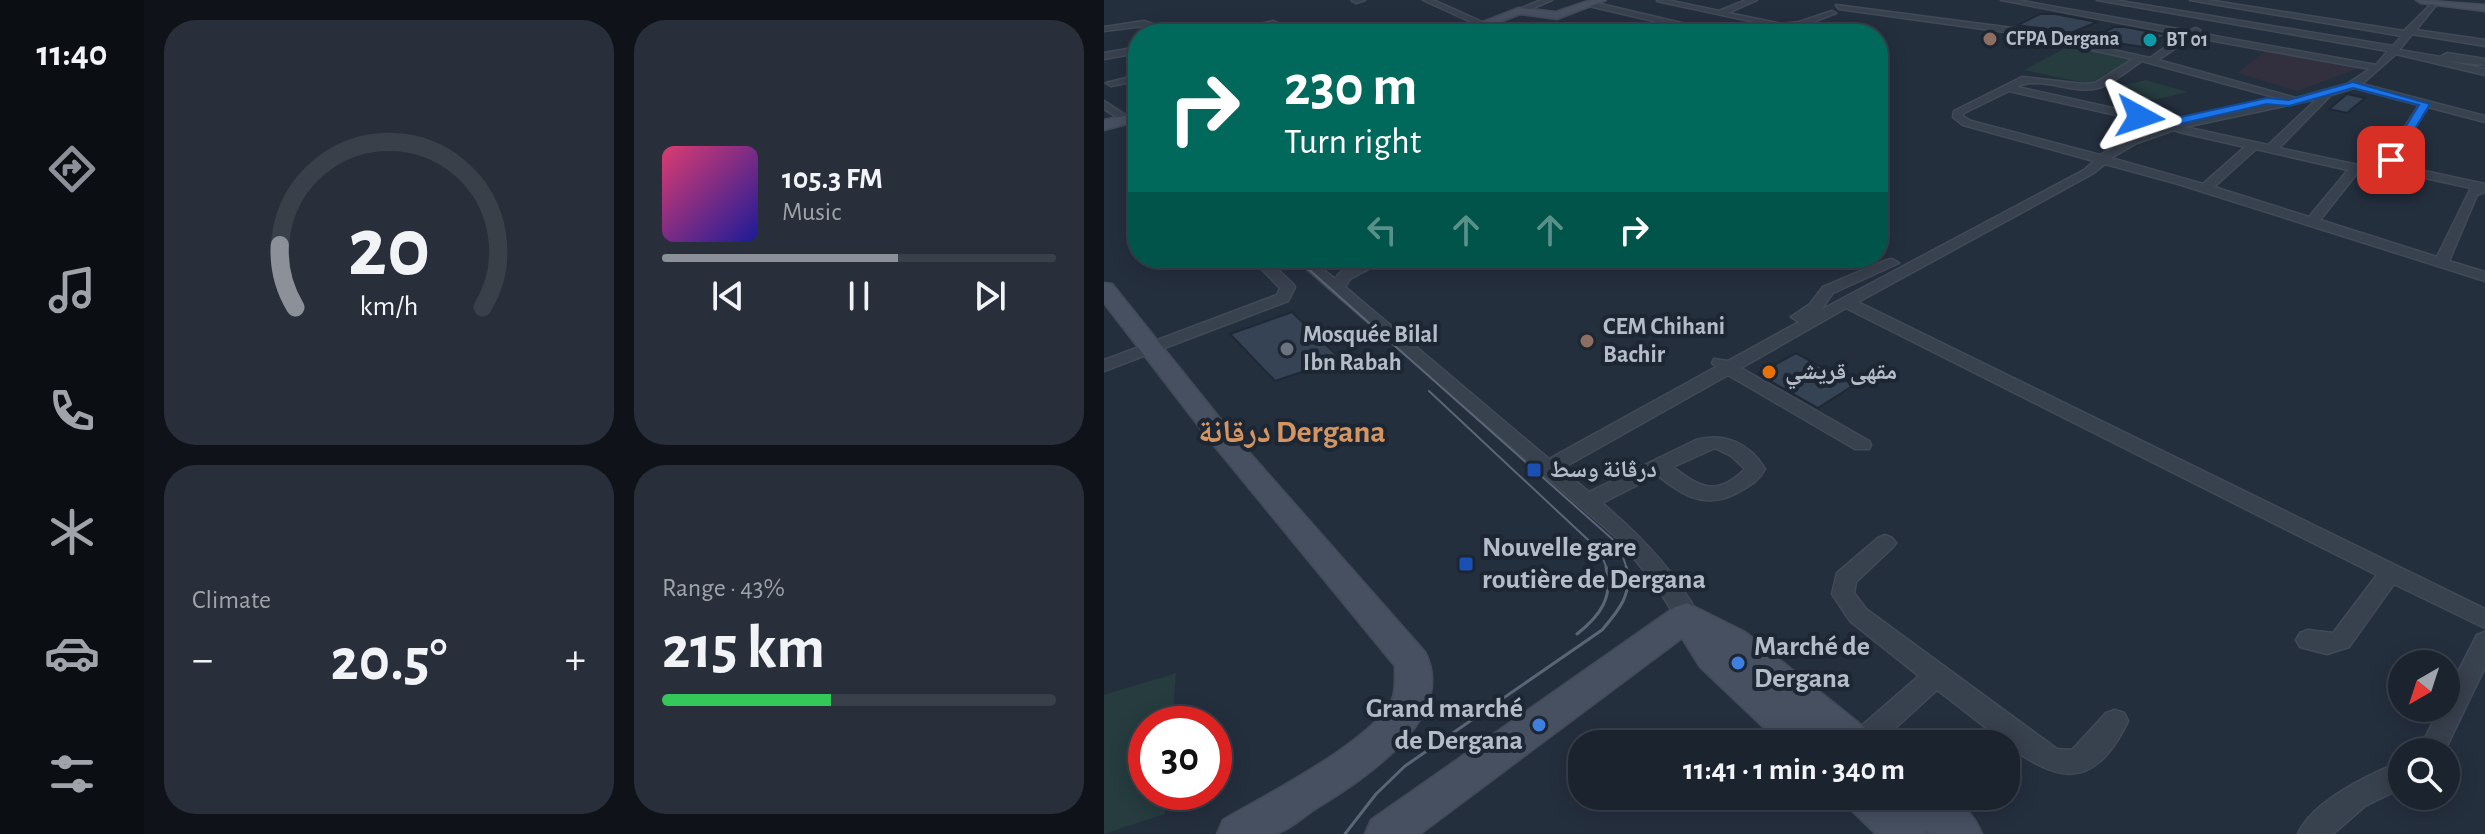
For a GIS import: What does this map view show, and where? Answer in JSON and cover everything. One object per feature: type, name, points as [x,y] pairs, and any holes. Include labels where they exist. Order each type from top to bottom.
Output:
[{"type":"street","points":[[1427,0],[1483,24],[1548,0]]},
{"type":"street","points":[[1720,13],[1753,0]]},
{"type":"street","points":[[1797,24],[1835,10],[1850,0]]},
{"type":"street","points":[[2005,0],[2378,68]]},
{"type":"street","points":[[2028,12],[2054,0]]},
{"type":"street","points":[[2101,0],[2441,60],[2447,56],[2485,62]]},
{"type":"street","points":[[2194,0],[2485,43]]},
{"type":"street","points":[[2247,0],[2094,86],[2033,79],[2005,87],[1959,111],[1958,117],[1967,123],[2096,162],[2206,188],[2485,277]]},
{"type":"street","points":[[1630,12],[1662,1],[1780,24]]},
{"type":"street","points":[[1519,11],[1554,16],[1596,2],[1679,24]]},
{"type":"street","points":[[1546,464],[1723,365],[2090,171],[2096,162],[2117,147],[2115,142],[2119,139],[2267,101],[2293,102],[2353,85],[2378,68],[2433,2],[2485,7]]},
{"type":"street","points":[[1828,24],[1835,10]]},
{"type":"street","points":[[1835,10],[1993,28],[2147,58],[2293,102]]},
{"type":"street","points":[[1737,24],[1749,19]]},
{"type":"street","points":[[1993,28],[2004,22]]},
{"type":"street","points":[[1104,29],[1128,27]]},
{"type":"street","points":[[1104,55],[1128,50]]},
{"type":"street","points":[[2441,60],[2439,63],[2485,72]]},
{"type":"street","points":[[1106,85],[1128,80]]},
{"type":"street","points":[[2353,85],[2485,119]]},
{"type":"street","points":[[2005,87],[2354,170],[2386,175],[2389,174],[2385,166]]},
{"type":"street","points":[[2270,150],[2329,92]]},
{"type":"street","points":[[1104,104],[1128,118]]},
{"type":"street","points":[[2385,166],[2425,104]]},
{"type":"street","points":[[1104,125],[1128,123]]},
{"type":"street","points":[[2206,188],[2253,146]]},
{"type":"street","points":[[1888,265],[2077,166],[2096,162]]},
{"type":"street","points":[[2385,166],[2483,188]]},
{"type":"street","points":[[2312,222],[2354,170]]},
{"type":"street","points":[[2441,263],[2472,193],[2483,188]]},
{"type":"street","points":[[1104,366],[1283,298],[1288,287],[1268,268]]},
{"type":"street","points":[[1313,268],[1588,501],[1650,562],[1676,595],[1712,657],[1792,730]]},
{"type":"street","points":[[1337,288],[1344,276],[1360,268]]},
{"type":"street","points":[[1723,365],[1811,310],[1826,293],[1882,268]]},
{"type":"street","points":[[1104,289],[1149,350],[1413,662],[1410,703],[1390,731],[1366,753],[1238,834]]},
{"type":"street","points":[[1826,293],[1827,304],[1845,303],[2485,619]]},
{"type":"street","points":[[1723,365],[1862,445]]},
{"type":"street","points":[[1588,501],[1659,466]]},
{"type":"street","points":[[1885,543],[1845,579],[1843,594],[1851,609],[2046,758],[2057,762],[2079,762],[2088,757],[2115,721]]},
{"type":"street","points":[[2308,640],[2327,644],[2341,640],[2391,572]]},
{"type":"street","points":[[1687,616],[1733,642],[1841,730]]},
{"type":"street","points":[[1386,834],[1687,616]]},
{"type":"street","points":[[2438,738],[2485,642]]},
{"type":"street","points":[[1874,730],[1937,675]]},
{"type":"street","points":[[2312,834],[2355,797],[2388,781]]},
{"type":"street","points":[[1879,810],[1906,834]]},
{"type":"street","points":[[1933,810],[1961,834]]},
{"type":"shaded area","points":[[2269,49],[2360,68],[2297,91],[2237,73]]},
{"type":"green space","points":[[2069,46],[2132,59],[2090,84],[2024,70]]},
{"type":"green space","points":[[2146,80],[2188,92],[2154,100],[2110,89]]},
{"type":"green space","points":[[1176,673],[1173,706],[1128,706],[1128,810],[1165,810],[1165,814],[1104,834],[1104,695]]},
{"type":"building","points":[[2040,14],[2097,22],[2071,33],[2018,25]]},
{"type":"building","points":[[2114,27],[2167,35],[2143,47],[2090,39]]},
{"type":"building","points":[[2347,94],[2365,98],[2347,113],[2329,109]]},
{"type":"building","name":"Mosquée Bilal Ibn Rabah","points":[[1292,312],[1346,364],[1326,372],[1320,366],[1275,381],[1230,334]]},
{"type":"building","points":[[1796,353],[1854,385],[1818,408],[1758,374]]},
{"type":"tram line","points":[[1307,268],[1619,545],[1627,569]]},
{"type":"tram line","points":[[1429,391],[1600,551],[1607,569]]},
{"type":"tram line","points":[[1577,634],[1603,605],[1608,588],[1606,567]]},
{"type":"tram line","points":[[1345,834],[1376,794],[1405,766],[1602,630],[1626,594],[1626,567]]},
{"type":"place","name":"CFPA Dergana","points":[[1990,39]]},
{"type":"place","name":"BT 01","points":[[2150,40]]},
{"type":"place","name":"CEM Chihani Bachir","points":[[1587,341]]},
{"type":"place","name":"Mosquée Bilal Ibn Rabah","points":[[1287,349]]},
{"type":"place","name":"مقهى قريشي","points":[[1769,372]]},
{"type":"place","name":"درڨانة وسط","points":[[1534,470]]},
{"type":"place","name":"Nouvelle gare routière de Dergana","points":[[1466,564]]},
{"type":"place","name":"Marché de Dergana","points":[[1738,663]]},
{"type":"place","name":"Grand marché de Dergana","points":[[1539,725]]},
{"type":"district","name":"درقانة Dergana","points":[[1292,432]]},
{"type":"route","points":[[2140,117],[2167,123],[2267,101],[2289,103],[2353,85],[2425,104],[2391,160]]}]
